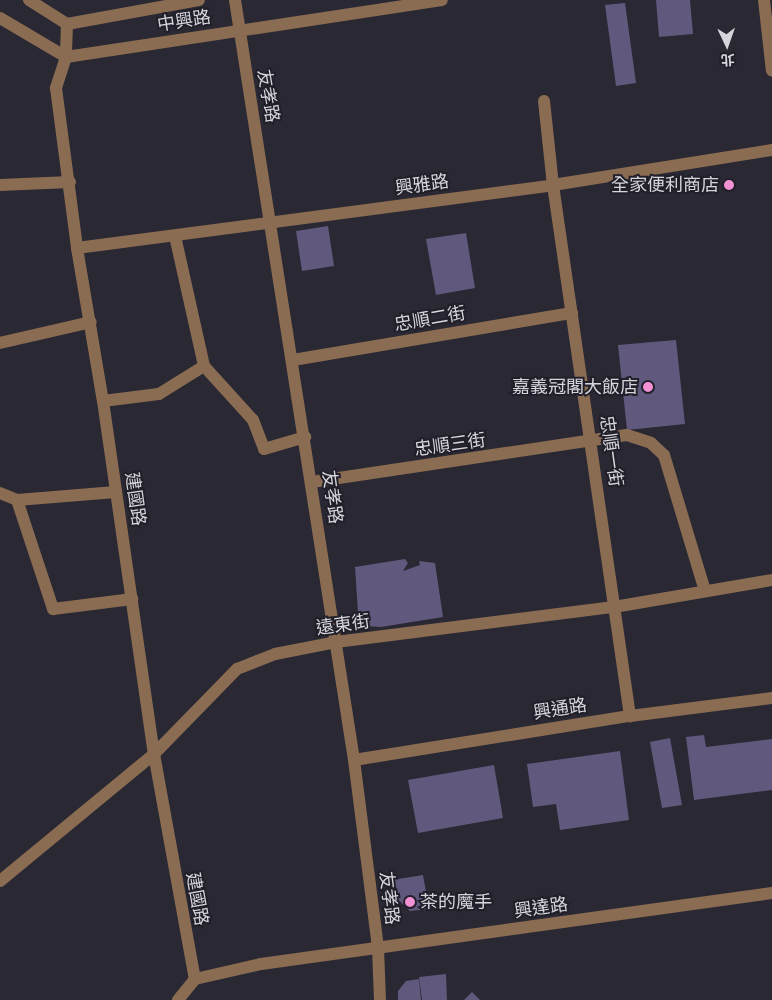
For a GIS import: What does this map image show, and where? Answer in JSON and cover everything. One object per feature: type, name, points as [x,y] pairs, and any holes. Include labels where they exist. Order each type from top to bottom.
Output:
[{"type":"street","points":[[29,0],[67,24]]},
{"type":"street","name":"中興路","points":[[67,24],[199,0]]},
{"type":"street","name":"友孝路","points":[[235,0],[272,224],[354,760],[378,948],[380,1000]]},
{"type":"street","name":"中興路","points":[[66,57],[442,0]]},
{"type":"street","points":[[764,0],[772,71]]},
{"type":"street","points":[[0,18],[66,57]]},
{"type":"street","name":"建國路","points":[[67,24],[66,57],[56,88],[70,182],[77,248],[91,322],[154,754],[195,979]]},
{"type":"street","name":"忠順一街","points":[[544,101],[553,184],[592,442],[630,716]]},
{"type":"street","name":"興雅路","points":[[77,248],[272,224],[553,184],[772,150]]},
{"type":"street","points":[[0,186],[70,182]]},
{"type":"street","points":[[175,236],[204,366],[253,420],[264,449],[305,437]]},
{"type":"street","name":"忠順二街","points":[[293,360],[572,313]]},
{"type":"street","points":[[0,343],[91,322]]},
{"type":"street","points":[[103,401],[159,394],[204,366]]},
{"type":"street","name":"忠順三街","points":[[312,482],[592,442],[627,435],[651,443],[664,454],[705,591]]},
{"type":"street","points":[[0,493],[17,500],[116,492]]},
{"type":"street","points":[[17,500],[53,608],[132,599]]},
{"type":"street","name":"遠東街","points":[[0,882],[154,754],[237,669],[275,654],[336,642],[614,607],[772,580]]},
{"type":"street","name":"興通路","points":[[354,760],[630,716],[772,698]]},
{"type":"street","name":"興達路","points":[[195,979],[261,964],[772,893]]},
{"type":"street","points":[[178,1000],[195,979]]},
{"type":"building","points":[[656,0],[690,0],[693,34],[659,37]]},
{"type":"building","points":[[625,3],[636,83],[616,86],[605,5]]},
{"type":"building","points":[[328,226],[334,266],[302,271],[296,231]]},
{"type":"building","points":[[466,233],[475,288],[436,295],[426,239]]},
{"type":"building","points":[[676,340],[685,424],[627,430],[618,345]]},
{"type":"building","points":[[405,559],[408,563],[403,571],[420,565],[419,561],[435,563],[443,617],[381,627],[366,626],[358,613],[355,567]]},
{"type":"building","points":[[704,735],[706,747],[772,739],[772,790],[694,800],[686,737]]},
{"type":"building","points":[[670,738],[682,805],[662,808],[650,742]]},
{"type":"building","points":[[620,751],[629,820],[560,830],[556,804],[533,807],[527,764]]},
{"type":"building","points":[[494,765],[503,818],[418,833],[408,780]]},
{"type":"building","points":[[423,875],[429,909],[410,911],[395,897],[392,880]]},
{"type":"building","points":[[446,974],[447,1000],[422,1000],[419,977]]},
{"type":"building","points":[[419,979],[421,1000],[398,1000],[398,991],[406,981]]},
{"type":"building","points":[[472,992],[480,1000],[464,1000]]},
{"type":"place","name":"全家便利商店","points":[[729,185]]},
{"type":"place","name":"嘉義冠閣大飯店","points":[[648,387]]},
{"type":"place","name":"茶的魔手","points":[[410,902]]}]
